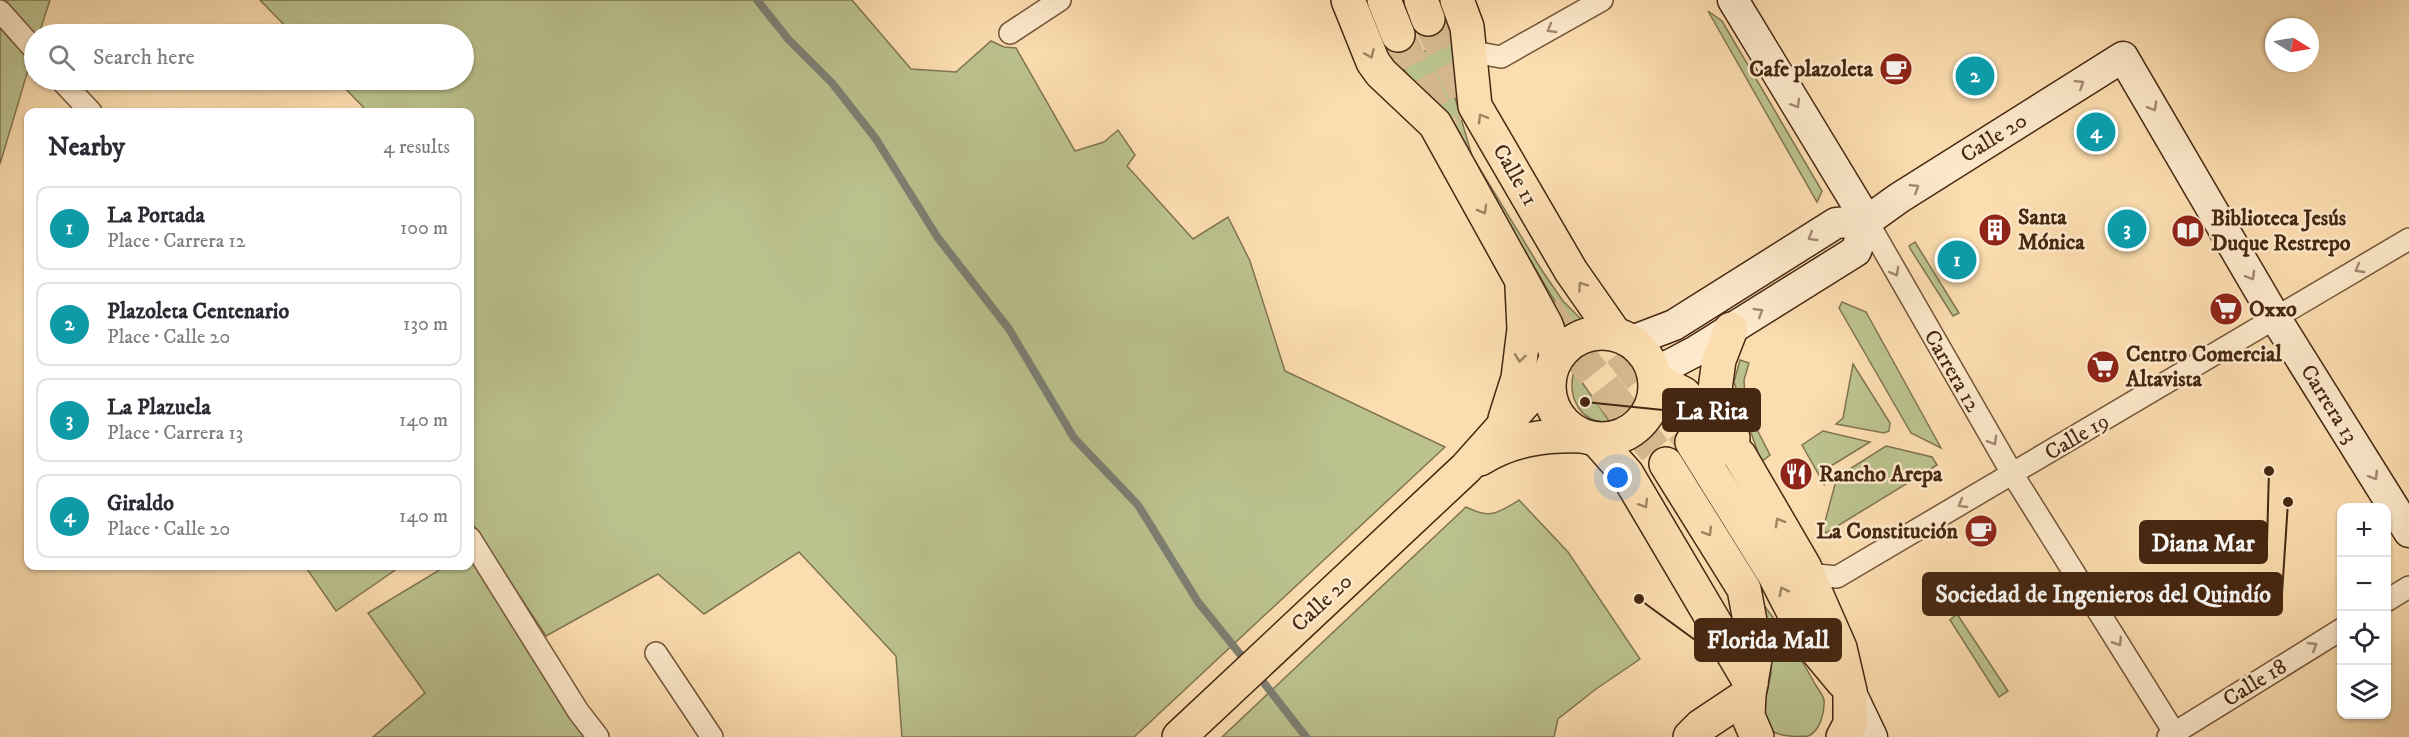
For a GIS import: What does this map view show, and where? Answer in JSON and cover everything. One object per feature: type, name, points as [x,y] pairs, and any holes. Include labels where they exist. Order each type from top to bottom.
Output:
[{"type":"main road","points":[[1348,0],[1373,62],[1381,73],[1435,124],[1546,325],[1553,366],[1550,398],[1553,408],[1565,425],[1590,438],[1627,474],[1750,689]]},
{"type":"main road","points":[[1384,0],[1398,35]]},
{"type":"main road","name":"Calle 11","points":[[1457,0],[1467,27],[1475,106],[1571,271],[1624,338]]},
{"type":"main road","points":[[1503,427],[1518,378],[1524,329],[1521,279]]},
{"type":"main road","points":[[1731,329],[1719,360],[1714,389],[1740,456],[1804,566],[1840,648],[1850,691],[1850,724],[1843,737]]},
{"type":"main road","points":[[1553,366],[1566,346],[1576,338],[1589,334],[1624,338],[1646,355],[1654,376],[1655,393],[1652,406],[1640,423],[1624,435],[1611,439],[1590,438]]},
{"type":"main road","name":"Calle 20","points":[[1179,737],[1466,468],[1553,366]]},
{"type":"main road","points":[[1654,376],[1684,394],[1740,456]]},
{"type":"main road","name":"Calle 20","points":[[1466,468],[1492,452],[1521,441],[1551,435],[1590,438]]},
{"type":"main road","points":[[1692,442],[1774,574],[1808,640],[1850,691]]},
{"type":"main road","points":[[1666,464],[1744,589],[1756,653],[1748,716],[1757,737]]},
{"type":"main road","points":[[1690,737],[1750,689]]},
{"type":"street","points":[[1010,33],[1060,0]]},
{"type":"street","points":[[1468,38],[1479,53],[1501,57],[1602,0]]},
{"type":"street","name":"Carrera 12","points":[[1733,0],[1867,221],[2013,475],[2173,736]]},
{"type":"street","points":[[0,10],[24,38]]},
{"type":"street","name":"Calle 20","points":[[1867,221],[1899,198],[2123,57]]},
{"type":"street","name":"Carrera 13","points":[[2123,57],[2276,319],[2409,532]]},
{"type":"street","points":[[70,90],[87,108]]},
{"type":"street","points":[[1624,338],[1674,325],[1836,223],[1867,221],[1856,251],[1654,376]]},
{"type":"street","name":"Calle 19","points":[[1804,566],[1817,575],[1837,577],[2409,239]]},
{"type":"street","points":[[474,544],[578,711],[598,737]]},
{"type":"street","points":[[2391,598],[2409,587]]},
{"type":"street","name":"Calle 18","points":[[2173,736],[2337,632]]},
{"type":"street","points":[[656,653],[712,737]]},
{"type":"street","points":[[1850,691],[1872,737]]},
{"type":"green space","points":[[0,0],[50,0],[42,24],[24,24],[24,84],[0,164]]},
{"type":"green space","points":[[260,0],[852,0],[911,69],[956,72],[991,41],[1004,47],[1016,48],[1075,151],[1104,142],[1118,130],[1135,155],[1127,166],[1193,239],[1228,217],[1250,261],[1285,371],[1445,447],[1134,737],[902,737],[896,656],[799,552],[704,614],[658,574],[546,636],[474,526],[474,108],[364,108],[347,90],[474,90],[474,24],[283,24]]},
{"type":"green space","points":[[1708,11],[1722,21],[1822,191],[1817,202]]},
{"type":"green space","points":[[1455,40],[1453,91],[1472,156],[1541,269],[1563,301],[1582,320],[1566,330],[1557,305],[1456,136],[1397,61]]},
{"type":"green space","points":[[1915,242],[1959,313],[1953,316],[1911,250],[1909,246]]},
{"type":"green space","points":[[1842,302],[1866,312],[1941,448],[1911,433],[1839,308]]},
{"type":"green space","points":[[1740,360],[1749,363],[1744,380],[1745,396],[1741,398],[1770,455],[1761,462],[1734,382]]},
{"type":"green space","points":[[1853,364],[1890,423],[1889,431],[1884,433],[1836,424],[1843,418]]},
{"type":"green space","points":[[1574,371],[1610,422],[1591,419],[1578,407],[1572,390]]},
{"type":"green space","points":[[1823,431],[1870,442],[1826,469],[1824,484],[1802,445]]},
{"type":"green space","points":[[1886,446],[1932,457],[1937,465],[1826,533],[1823,529],[1837,477]]},
{"type":"green space","points":[[1519,500],[1568,552],[1640,659],[1558,719],[1554,737],[1222,737],[1466,507],[1488,514],[1499,512]]},
{"type":"green space","points":[[474,558],[598,737],[373,737],[425,693],[368,613],[439,570],[474,570]]},
{"type":"green space","points":[[308,570],[395,570],[336,611]]},
{"type":"green space","points":[[1763,604],[1803,663],[1823,698],[1824,710],[1821,721],[1816,730],[1808,736],[1780,734],[1770,730],[1767,726],[1764,706],[1771,663]]},
{"type":"green space","points":[[1957,614],[2008,691],[1999,697],[1950,620]]},
{"type":"waterway","points":[[757,0],[789,40],[832,83],[876,139],[938,238],[1009,329],[1074,438],[1138,505],[1198,602],[1248,664]]},
{"type":"waterway","points":[[1257,674],[1306,737]]},
{"type":"tunnel","points":[[1428,19],[1475,113]]},
{"type":"tunnel","points":[[1398,35],[1444,130]]},
{"type":"tunnel","points":[[1545,308],[1558,329],[1666,464]]},
{"type":"tunnel","points":[[1591,313],[1692,442]]},
{"type":"place","name":"Cafe plazoleta","points":[[1896,69]]},
{"type":"place","name":"Plazoleta Centenario","points":[[1975,76]]},
{"type":"place","name":"Giraldo","points":[[2096,132]]},
{"type":"place","name":"La Plazuela","points":[[2127,229]]},
{"type":"place","name":"Santa Mónica","points":[[1995,230]]},
{"type":"place","name":"Biblioteca Jesús Duque Restrepo","points":[[2188,231]]},
{"type":"place","name":"La Portada","points":[[1957,260]]},
{"type":"place","name":"Oxxo","points":[[2226,309]]},
{"type":"place","name":"Centro Comercial Altavista","points":[[2103,367]]},
{"type":"place","name":"La Rita","points":[[1585,402]]},
{"type":"place","name":"Diana Mar","points":[[2269,471]]},
{"type":"place","name":"Rancho Arepa","points":[[1796,474]]},
{"type":"place","name":"Sociedad de Ingenieros del Quindío","points":[[2288,502]]},
{"type":"place","name":"La Constitución","points":[[1981,531]]},
{"type":"place","name":"Florida Mall","points":[[1639,599]]}]
